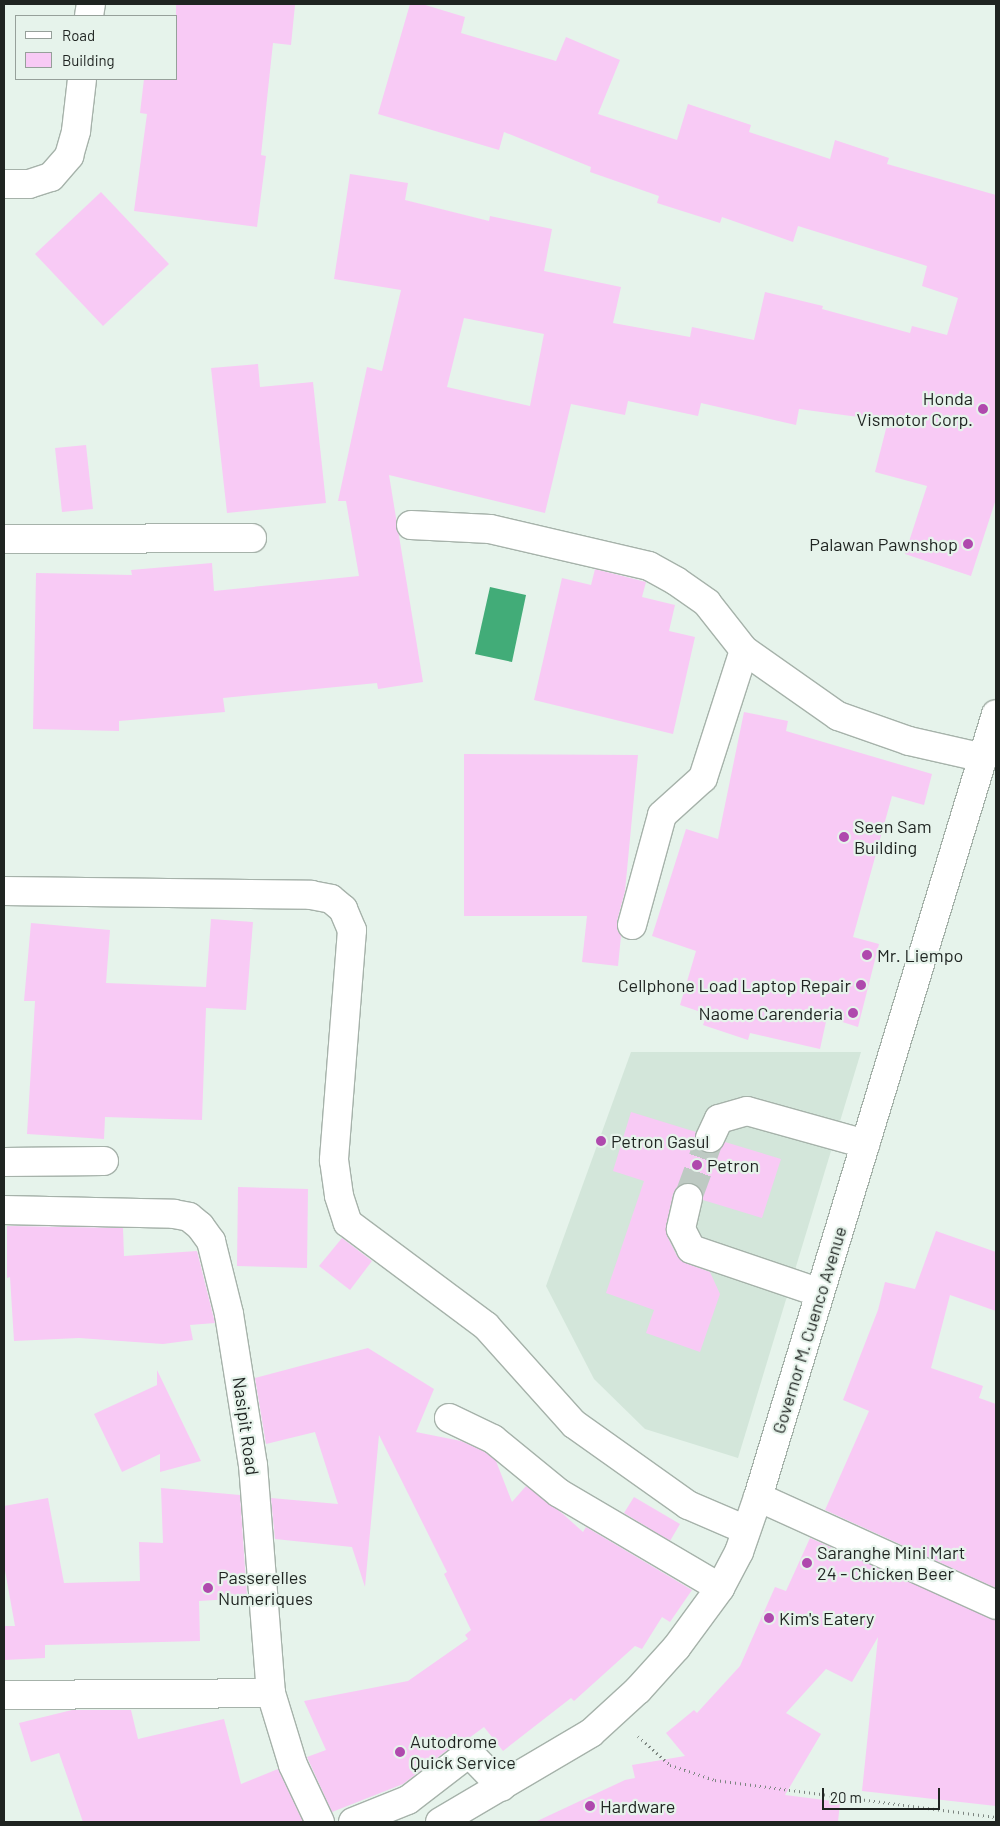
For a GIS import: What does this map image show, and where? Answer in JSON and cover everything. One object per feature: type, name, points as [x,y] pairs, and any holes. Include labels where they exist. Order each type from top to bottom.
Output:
[{"type":"street","points":[[4,184],[30,184],[51,177],[69,156],[76,131],[82,80]]},
{"type":"street","points":[[411,524],[490,529],[649,566],[676,581],[707,603],[744,650],[838,716],[909,740],[984,758]]},
{"type":"street","points":[[4,539],[252,538]]},
{"type":"street","points":[[632,924],[662,815],[703,778],[744,650]]},
{"type":"street","name":"Governor M. Cuenco Avenue","points":[[440,1822],[591,1733],[676,1648],[720,1588],[739,1552],[758,1497],[996,714]]},
{"type":"street","points":[[4,891],[311,895],[331,900],[343,909],[352,930],[334,1160],[339,1196],[348,1223],[486,1326],[574,1424],[688,1505],[746,1530]]},
{"type":"street","points":[[710,1138],[719,1119],[747,1111],[866,1144]]},
{"type":"street","points":[[4,1162],[104,1161]]},
{"type":"street","points":[[688,1198],[681,1229],[691,1249],[820,1293]]},
{"type":"street","name":"Nasipit Road","points":[[4,1210],[174,1214],[189,1218],[200,1226],[211,1241],[229,1314],[253,1465],[271,1693],[292,1765],[320,1822]]},
{"type":"street","points":[[449,1418],[493,1438],[559,1493],[720,1588]]},
{"type":"street","points":[[758,1497],[996,1605]]},
{"type":"street","points":[[4,1695],[271,1693]]},
{"type":"street","points":[[353,1822],[408,1800],[469,1753],[502,1787]]},
{"type":"path","points":[[613,1713],[670,1765],[715,1780],[996,1817]]},
{"type":"shaded area","points":[[490,587],[526,595],[512,662],[475,654]]},
{"type":"shaded area","points":[[631,1052],[861,1052],[738,1458],[645,1429],[594,1379],[546,1286]]},
{"type":"building","points":[[176,4],[295,5],[291,45],[273,43],[261,155],[266,156],[257,227],[134,211],[147,114],[140,113],[144,80],[178,80],[178,15],[176,15]]},
{"type":"building","points":[[410,4],[422,4],[465,17],[461,33],[556,61],[566,37],[620,60],[598,114],[677,140],[688,104],[751,125],[749,132],[830,159],[835,140],[889,158],[887,164],[996,195],[996,499],[971,576],[905,554],[927,486],[875,472],[888,421],[799,409],[796,425],[701,403],[698,416],[628,401],[625,415],[571,404],[545,513],[389,475],[423,682],[378,689],[377,683],[223,698],[225,712],[119,721],[119,731],[33,729],[36,573],[132,575],[131,570],[212,563],[214,591],[359,576],[346,501],[338,501],[367,367],[382,371],[401,290],[334,279],[350,174],[408,183],[405,200],[489,221],[490,216],[552,229],[544,271],[621,287],[613,323],[690,337],[692,327],[754,340],[765,292],[823,306],[822,309],[910,333],[912,326],[947,335],[958,298],[922,286],[927,266],[798,226],[793,242],[722,217],[720,223],[657,203],[659,196],[590,172],[591,167],[504,132],[499,150],[378,114]],"holes":[[[464,318],[544,334],[530,406],[447,387]]]},
{"type":"building","points":[[101,192],[169,264],[103,326],[35,254]]},
{"type":"building","points":[[258,364],[260,387],[313,382],[326,503],[227,513],[211,368]]},
{"type":"building","points":[[86,445],[93,509],[62,512],[55,448]]},
{"type":"building","points":[[595,569],[646,582],[642,597],[675,605],[669,631],[695,637],[673,734],[534,700],[562,578],[591,585]]},
{"type":"building","points":[[744,712],[788,721],[786,731],[932,774],[924,805],[892,796],[853,937],[879,944],[858,1027],[827,1017],[820,1049],[750,1033],[748,1040],[703,1025],[707,1014],[680,1005],[696,951],[652,936],[686,829],[718,839]]},
{"type":"building","points":[[464,754],[638,755],[625,891],[617,921],[617,929],[621,936],[618,966],[582,962],[587,916],[464,916]]},
{"type":"building","points":[[211,919],[253,922],[246,1010],[206,1008],[202,1120],[105,1117],[104,1139],[27,1134],[35,1001],[24,1001],[31,923],[110,930],[106,983],[206,987]]},
{"type":"building","points":[[631,1112],[696,1132],[695,1140],[697,1146],[704,1152],[712,1153],[718,1151],[725,1142],[781,1159],[762,1218],[703,1200],[699,1187],[692,1183],[683,1183],[676,1188],[673,1194],[666,1226],[667,1236],[677,1256],[685,1263],[710,1272],[720,1294],[700,1352],[646,1333],[654,1310],[606,1293],[644,1181],[613,1171]]},
{"type":"building","points":[[238,1187],[308,1189],[307,1268],[237,1266]]},
{"type":"building","points":[[7,1226],[123,1228],[124,1256],[197,1251],[215,1323],[190,1325],[193,1340],[163,1344],[79,1338],[14,1341],[10,1277],[7,1278]]},
{"type":"building","points":[[936,1231],[996,1252],[996,1311],[950,1295],[931,1368],[983,1386],[979,1398],[996,1404],[996,1588],[825,1510],[869,1411],[843,1400],[878,1310],[885,1282],[915,1289]]},
{"type":"building","points":[[342,1238],[372,1261],[350,1290],[319,1266]]},
{"type":"building","points":[[368,1348],[434,1389],[416,1432],[461,1441],[485,1452],[496,1461],[512,1502],[526,1486],[583,1532],[586,1527],[692,1590],[670,1622],[662,1617],[642,1649],[635,1646],[574,1701],[571,1698],[503,1751],[484,1727],[469,1738],[459,1741],[403,1784],[332,1812],[307,1757],[326,1750],[304,1701],[408,1681],[468,1639],[465,1635],[471,1630],[444,1574],[447,1572],[379,1435],[365,1587],[352,1547],[275,1539],[271,1498],[338,1504],[315,1432],[266,1444],[255,1378]]},
{"type":"building","points":[[157,1370],[201,1461],[160,1472],[160,1454],[122,1472],[94,1414],[157,1385]]},
{"type":"building","points":[[161,1488],[240,1495],[247,1598],[199,1601],[200,1641],[45,1645],[45,1658],[4,1660],[4,1626],[15,1626],[4,1565],[4,1506],[48,1498],[64,1583],[140,1581],[139,1542],[163,1543]]},
{"type":"building","points":[[634,1497],[680,1524],[670,1541],[624,1513]]},
{"type":"building","points":[[810,1538],[996,1620],[996,1806],[862,1791],[878,1637],[852,1682],[826,1669],[786,1713],[821,1734],[785,1795],[840,1802],[838,1822],[535,1822],[625,1780],[635,1778],[632,1765],[685,1756],[666,1733],[694,1710],[697,1713],[740,1666],[775,1587],[786,1591]]},
{"type":"building","points":[[72,1710],[131,1710],[138,1739],[224,1719],[241,1784],[278,1769],[303,1822],[83,1822],[59,1753],[31,1762],[19,1723]]},
{"type":"tunnel","points":[[688,1198],[710,1138]]},
{"type":"place","name":"Honda Vismotor Corp.","points":[[983,409]]},
{"type":"place","name":"Palawan Pawnshop","points":[[968,544]]},
{"type":"place","name":"Seen Sam Building","points":[[844,837]]},
{"type":"place","name":"Mr. Liempo","points":[[867,955]]},
{"type":"place","name":"Cellphone Load Laptop Repair","points":[[861,985]]},
{"type":"place","name":"Naome Carenderia","points":[[853,1013]]},
{"type":"place","name":"Petron Gasul","points":[[601,1141]]},
{"type":"place","name":"Petron","points":[[697,1165]]},
{"type":"place","name":"Saranghe Mini Mart 24 - Chicken Beer","points":[[807,1563]]},
{"type":"place","name":"Passerelles Numeriques","points":[[208,1588]]},
{"type":"place","name":"Kim's Eatery","points":[[769,1618]]},
{"type":"place","name":"Autodrome Quick Service","points":[[400,1752]]},
{"type":"place","name":"Hardware","points":[[590,1806]]}]
